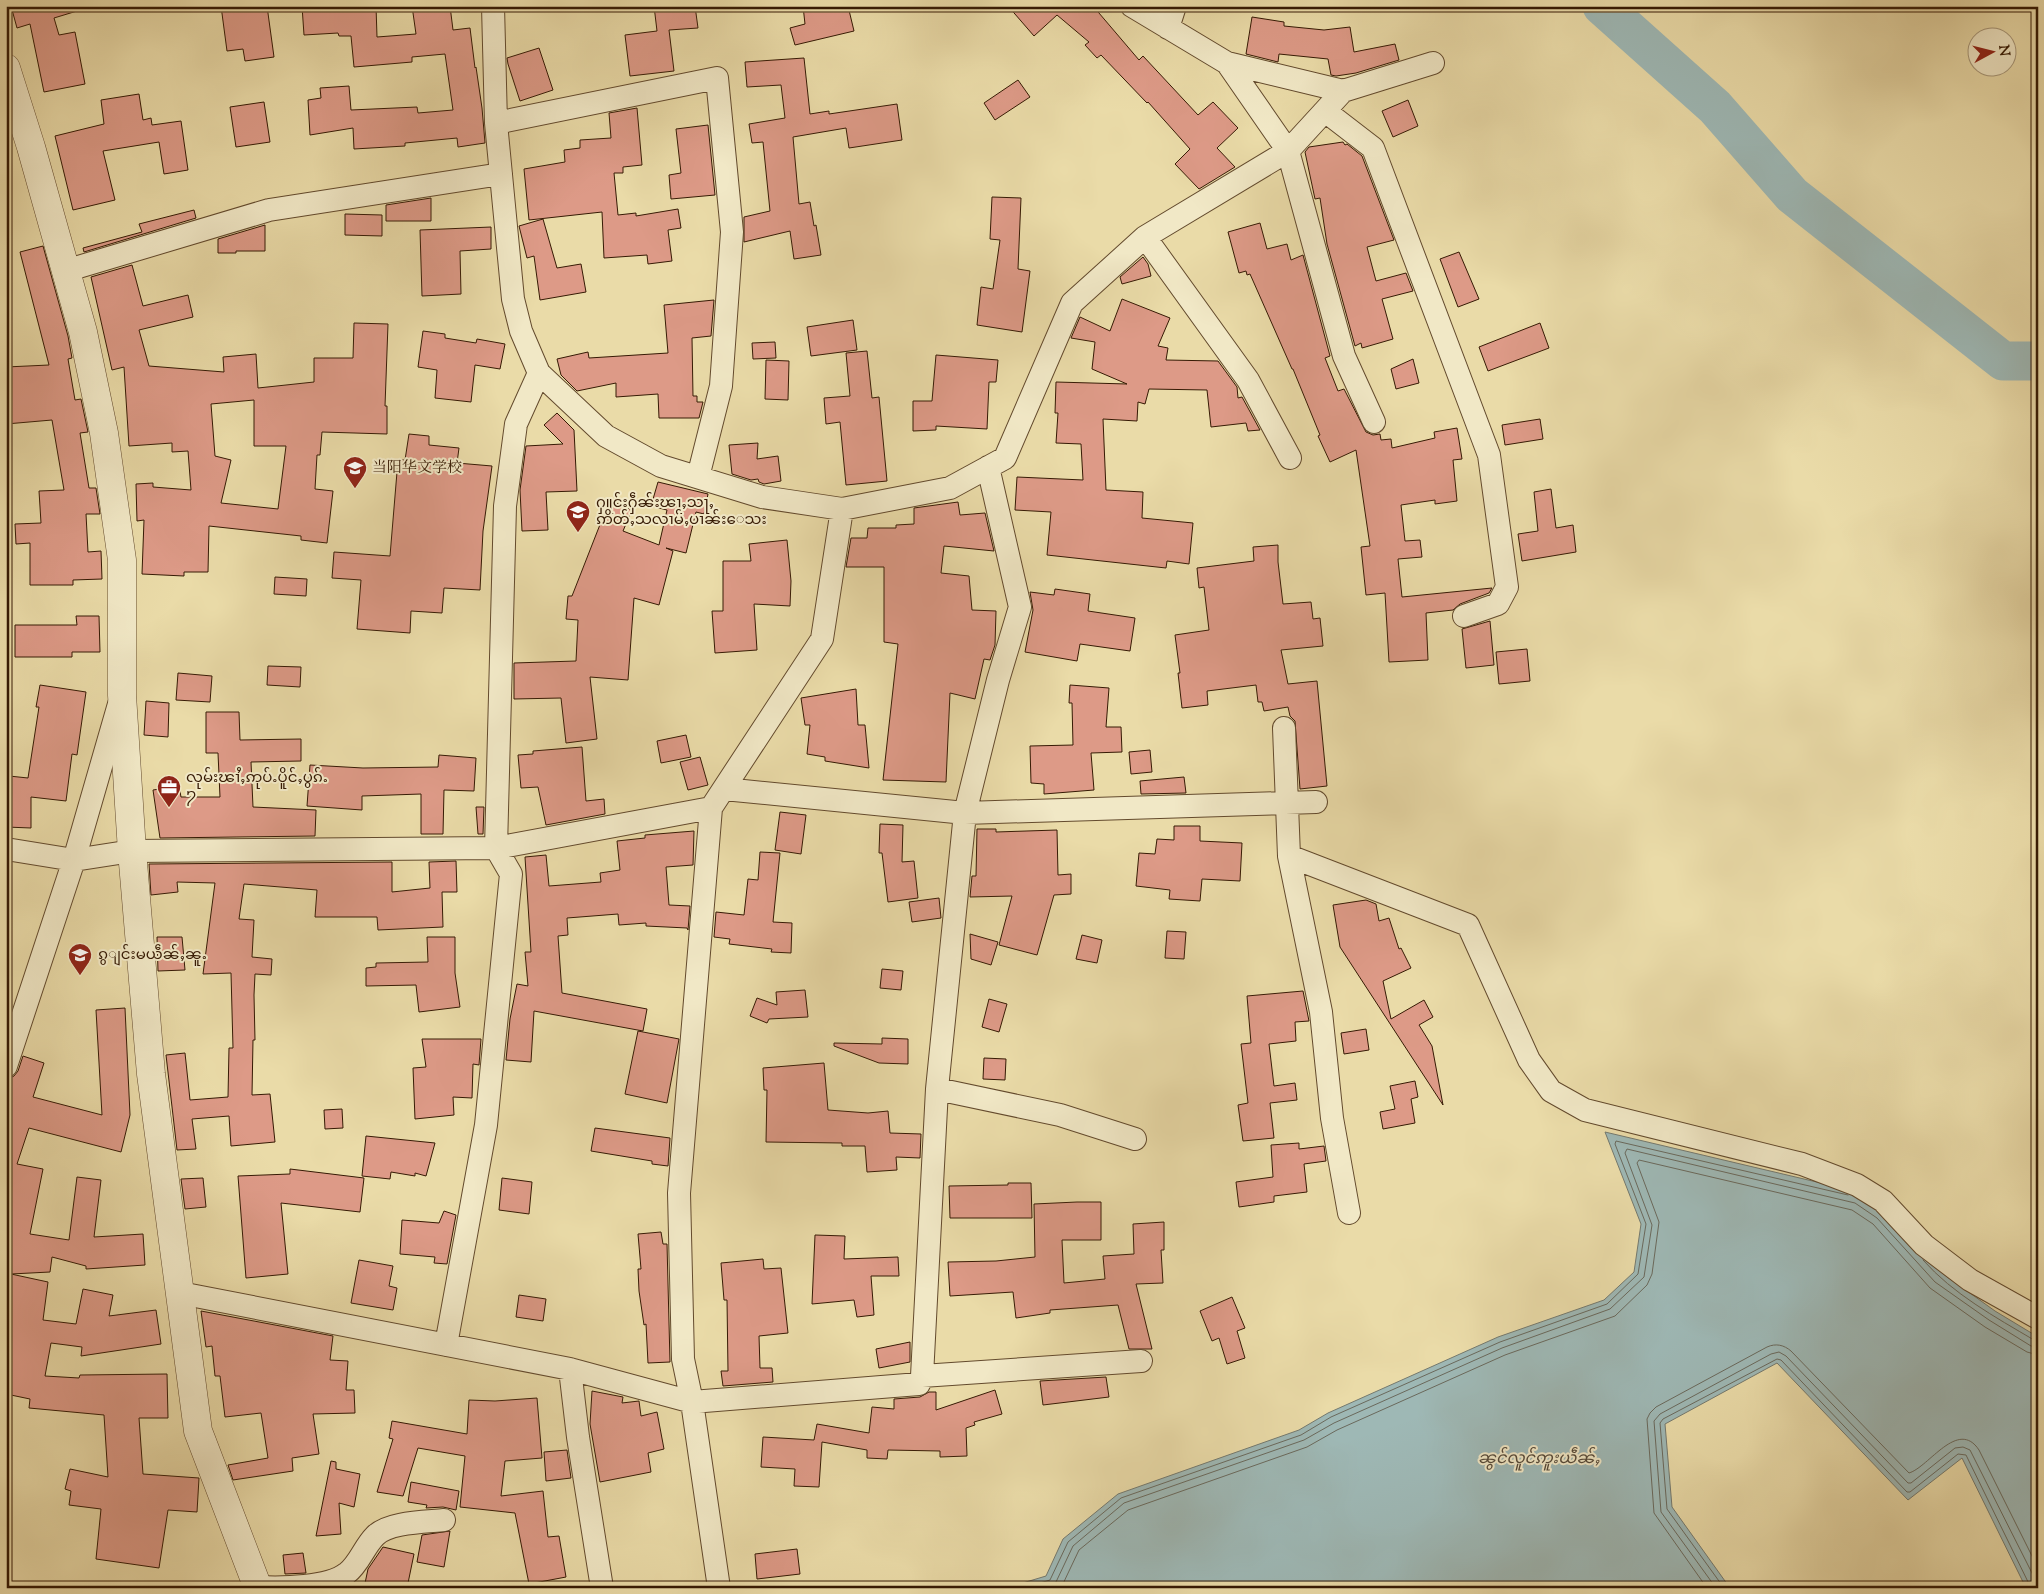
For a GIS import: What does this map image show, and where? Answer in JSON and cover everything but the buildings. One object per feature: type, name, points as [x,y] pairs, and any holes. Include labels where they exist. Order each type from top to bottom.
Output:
[{"type":"street","points":[[493,6],[496,122],[513,299],[521,331],[540,374],[606,436],[661,466],[762,497],[842,509],[950,488],[1005,458],[1072,303],[1146,236],[1288,151],[1343,91],[1433,63]]},
{"type":"street","points":[[1132,6],[1228,63],[1343,91]]},
{"type":"street","points":[[1168,28],[1174,6]]},
{"type":"street","points":[[1228,63],[1288,151],[1344,356],[1374,422]]},
{"type":"street","points":[[6,68],[82,332],[104,433],[122,560],[122,695],[132,851],[151,1074],[198,1431],[258,1588],[295,1588],[338,1579],[348,1573],[374,1536],[385,1529],[412,1523],[444,1520]]},
{"type":"street","points":[[496,122],[717,78],[732,232],[721,386],[698,478]]},
{"type":"street","points":[[1325,111],[1372,148],[1489,455],[1507,587],[1498,604],[1464,616]]},
{"type":"street","points":[[65,271],[269,210],[501,174]]},
{"type":"street","points":[[1146,236],[1248,380],[1290,458]]},
{"type":"street","points":[[446,1345],[487,1115],[511,874],[496,848],[504,506],[516,424],[540,374]]},
{"type":"street","points":[[180,1293],[570,1369],[692,1402],[919,1384],[922,1376],[937,1089],[965,813],[998,680],[1020,607],[988,467]]},
{"type":"street","points":[[718,1588],[692,1402],[683,1359],[679,1193],[711,808],[822,638],[842,509]]},
{"type":"street","points":[[6,1066],[74,860],[122,695]]},
{"type":"street","points":[[1284,728],[1289,856],[1321,1012],[1332,1118],[1349,1213]]},
{"type":"street","points":[[724,789],[965,813],[1316,802]]},
{"type":"street","points":[[6,849],[74,860],[132,851],[496,848],[711,808]]},
{"type":"street","points":[[1289,856],[1468,926],[1529,1060],[1551,1091],[1585,1110],[1802,1164],[1857,1185],[1884,1201],[1924,1245],[1970,1280],[2038,1318]]},
{"type":"street","points":[[937,1089],[1060,1115],[1134,1139]]},
{"type":"street","points":[[922,1376],[1141,1361]]},
{"type":"street","points":[[570,1369],[578,1437],[602,1588]]},
{"type":"water","name":"ၼွင်လူင်ဢူးယဵၼ်ႇ","points":[[1605,1132],[1859,1192],[1885,1209],[1942,1273],[1995,1311],[2038,1337],[2038,1588],[2025,1586],[1962,1458],[1908,1500],[1777,1363],[1665,1424],[1672,1507],[1730,1588],[1006,1588],[1046,1576],[1063,1539],[1118,1494],[1299,1430],[1328,1413],[1498,1337],[1604,1300],[1634,1272],[1641,1224]]},
{"type":"waterway","points":[[1602,6],[1715,107],[1792,195],[2003,361],[2038,361]]},
{"type":"place","name":"当阳华文学校","points":[[355,489]]},
{"type":"place","name":"ႁူင်းႁဵၼ်းၽႃႇသႃႇ ဢိတ်ႇသလၢမ်ႇပၢၼ်းေသး","points":[[578,533]]},
{"type":"place","name":"လုမ်းၽၢႆႇဢုပ်ႉပိူင်ႇပွၵ်ႉ ႒","points":[[169,808]]},
{"type":"place","name":"ၵွျင်းမယဵၼ်ႇၼူႉ","points":[[80,976]]}]
